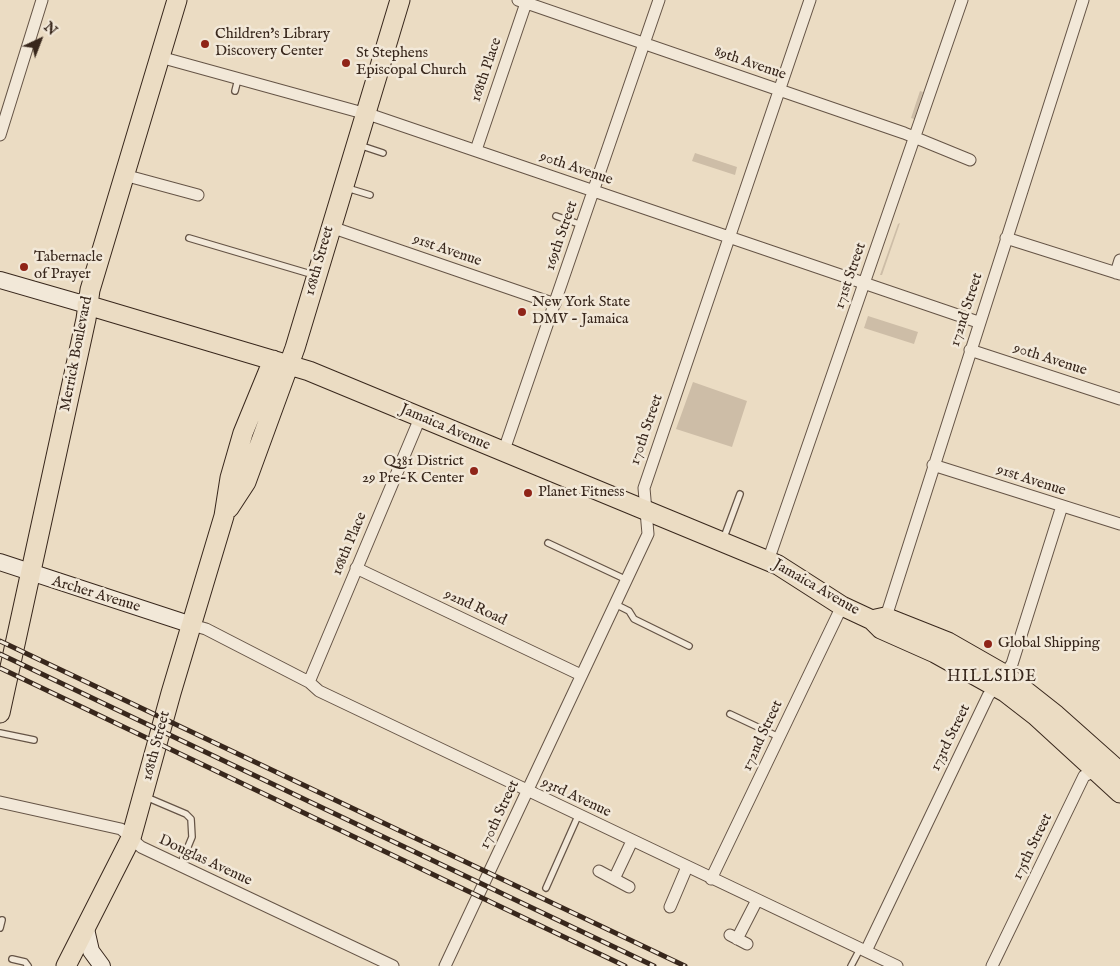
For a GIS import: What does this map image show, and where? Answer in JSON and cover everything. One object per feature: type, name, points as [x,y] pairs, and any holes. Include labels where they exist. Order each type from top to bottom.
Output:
[{"type":"main road","name":"Merrick Boulevard","points":[[0,713],[90,290],[177,0]]},
{"type":"main road","name":"168th Street","points":[[224,516],[246,482],[281,363],[316,276],[400,0]]},
{"type":"main road","name":"Jamaica Avenue","points":[[87,305],[281,363],[768,561],[842,606],[880,622],[948,642],[1000,680],[1056,715],[1112,767],[1120,793]]},
{"type":"main road","name":"168th Street","points":[[66,966],[131,838],[224,516],[230,478],[243,433],[281,363]]},
{"type":"street","points":[[0,135],[42,0]]},
{"type":"street","name":"169th Street","points":[[503,453],[659,0]]},
{"type":"street","name":"170th Street","points":[[446,966],[648,534],[644,488],[810,0]]},
{"type":"street","name":"172nd Street","points":[[880,622],[933,465],[1083,0]]},
{"type":"street","name":"89th Avenue","points":[[524,1],[914,138],[970,160]]},
{"type":"street","name":"168th Place","points":[[476,150],[524,1]]},
{"type":"street","name":"171st Street","points":[[768,561],[914,138],[959,1]]},
{"type":"street","name":"90th Avenue","points":[[160,57],[236,85],[364,114],[476,150],[978,322]]},
{"type":"street","points":[[124,175],[198,195]]},
{"type":"street","name":"91st Avenue","points":[[331,227],[554,304]]},
{"type":"street","points":[[1006,238],[1118,274],[1120,260]]},
{"type":"street","name":"Jamaica Avenue","points":[[0,280],[87,305]]},
{"type":"street","name":"90th Avenue","points":[[970,350],[1120,399]]},
{"type":"street","name":"168th Place","points":[[309,682],[420,418]]},
{"type":"street","name":"91st Avenue","points":[[933,465],[1120,524]]},
{"type":"street","name":"173rd Street","points":[[863,950],[988,696],[1012,664],[1062,506]]},
{"type":"street","name":"Archer Avenue","points":[[0,562],[192,625]]},
{"type":"street","name":"92nd Road","points":[[356,568],[581,675]]},
{"type":"street","name":"172nd Street","points":[[711,879],[842,606]]},
{"type":"street","name":"93rd Avenue","points":[[192,625],[206,629],[309,682],[319,691],[578,816],[897,966]]},
{"type":"street","name":"175th Street","points":[[992,966],[1084,776],[1112,767]]},
{"type":"street","name":"Douglas Avenue","points":[[0,802],[121,829],[141,848],[393,966]]},
{"type":"street","points":[[614,879],[632,841]]},
{"type":"street","points":[[670,907],[688,867]]},
{"type":"street","points":[[599,871],[629,887]]},
{"type":"street","points":[[738,939],[757,900]]},
{"type":"street","points":[[86,929],[91,951],[102,966]]},
{"type":"lane","points":[[355,144],[383,153]]},
{"type":"lane","points":[[342,187],[370,195]]},
{"type":"lane","points":[[556,216],[582,225]]},
{"type":"lane","points":[[189,238],[316,276]]},
{"type":"lane","points":[[722,542],[740,494]]},
{"type":"lane","points":[[548,543],[626,580]]},
{"type":"lane","points":[[615,604],[629,611],[634,619],[689,646]]},
{"type":"lane","points":[[730,714],[779,736]]},
{"type":"lane","points":[[0,733],[34,740]]},
{"type":"lane","points":[[143,796],[186,814],[191,819],[192,837],[180,866]]},
{"type":"lane","points":[[546,888],[578,816]]},
{"type":"lane","points":[[0,928],[2,920]]},
{"type":"lane","points":[[852,966],[863,950]]},
{"type":"lane","points":[[12,959],[25,962],[28,966]]},
{"type":"shaded area","points":[[920,91],[923,92],[914,119],[911,118]]},
{"type":"shaded area","points":[[695,153],[737,167],[735,175],[692,161]]},
{"type":"shaded area","points":[[900,223],[882,275],[880,275],[898,224]]},
{"type":"shaded area","points":[[868,316],[918,332],[914,344],[864,328]]},
{"type":"shaded area","points":[[693,382],[747,401],[732,447],[676,429]]},
{"type":"railway","points":[[0,641],[685,966]]},
{"type":"railway","points":[[0,654],[654,966]]},
{"type":"railway","points":[[0,668],[625,966]]},
{"type":"place","name":"Children's Library Discovery Center","points":[[205,44]]},
{"type":"place","name":"St Stephens Episcopal Church","points":[[346,63]]},
{"type":"place","name":"Tabernacle of Prayer","points":[[24,267]]},
{"type":"place","name":"New York State DMV - Jamaica","points":[[522,312]]},
{"type":"place","name":"Q381 District 29 Pre-K Center","points":[[474,471]]},
{"type":"place","name":"Planet Fitness","points":[[528,493]]},
{"type":"place","name":"Global Shipping","points":[[988,644]]},
{"type":"district","name":"HILLSIDE","points":[[992,678]]}]
